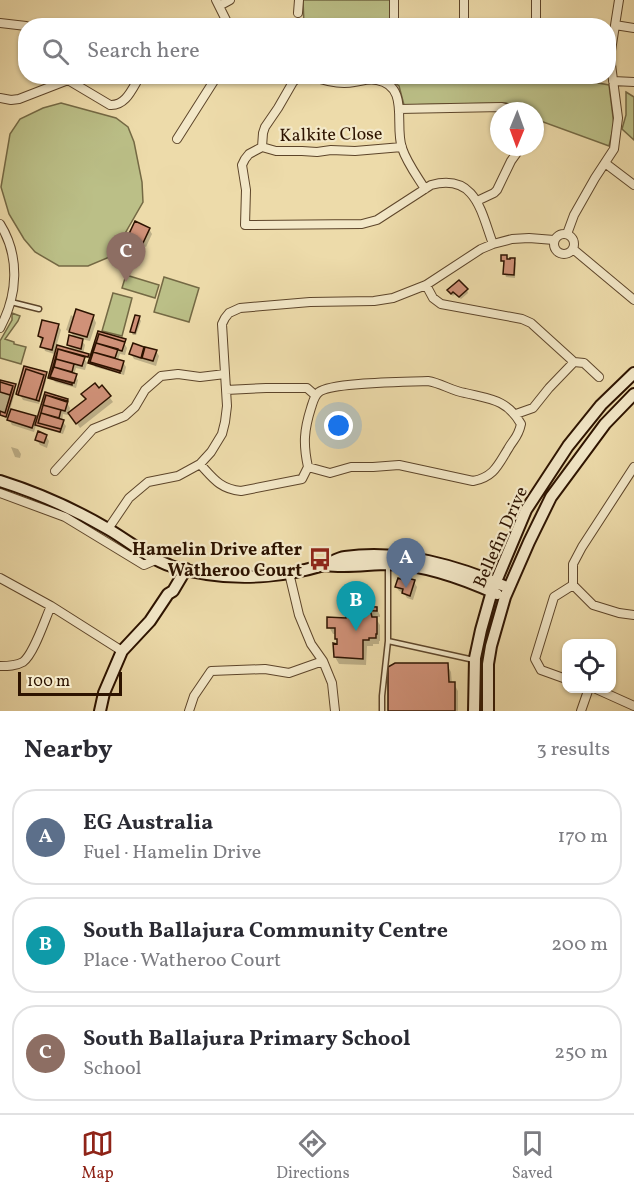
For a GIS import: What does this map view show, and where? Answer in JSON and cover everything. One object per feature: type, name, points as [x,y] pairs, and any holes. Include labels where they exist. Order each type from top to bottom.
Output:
[{"type":"street","points":[[225,18],[217,3],[230,0]]},
{"type":"street","points":[[298,13],[299,0]]},
{"type":"street","points":[[394,0],[394,18]]},
{"type":"street","points":[[464,0],[464,18]]},
{"type":"street","points":[[536,0],[536,18]]},
{"type":"street","points":[[616,19],[619,0]]},
{"type":"street","points":[[0,23],[18,25]]},
{"type":"street","points":[[616,25],[634,28]]},
{"type":"street","points":[[616,81],[634,82]]},
{"type":"street","points":[[0,99],[19,99],[55,84]]},
{"type":"street","points":[[78,84],[110,105],[118,105],[125,100],[135,84]]},
{"type":"street","points":[[177,139],[212,84]]},
{"type":"street","name":"Kalkite Close","points":[[262,147],[262,133],[292,84]]},
{"type":"street","points":[[387,84],[398,96],[399,132],[402,147],[425,189],[440,183],[456,184],[469,191],[477,201],[493,244]]},
{"type":"street","points":[[567,234],[574,215],[614,149],[618,118],[613,84]]},
{"type":"street","points":[[399,109],[490,107]]},
{"type":"street","name":"Kalkite Close","points":[[402,147],[317,152],[276,151],[262,147],[249,154],[242,165],[246,190],[245,225],[362,224],[377,220],[425,189]]},
{"type":"street","points":[[477,201],[497,190],[515,156]]},
{"type":"street","points":[[605,163],[634,185]]},
{"type":"street","points":[[0,224],[13,255],[15,280],[0,328]]},
{"type":"street","points":[[559,234],[567,234],[574,242],[573,249],[564,254],[557,252],[554,240],[559,234]]},
{"type":"street","points":[[108,529],[129,498],[148,483],[178,476],[200,464],[211,452],[224,428],[226,416],[222,324],[225,318],[235,310],[310,302],[374,301],[393,298],[426,285],[493,244],[529,238],[554,240]]},
{"type":"street","points":[[573,249],[634,300]]},
{"type":"street","points":[[426,285],[433,298],[441,304],[522,319],[531,323],[574,362],[584,363],[599,376]]},
{"type":"street","points":[[516,414],[533,408],[574,362]]},
{"type":"street","name":"Bellefin Drive","points":[[474,711],[475,660],[479,637],[494,587],[523,518],[568,446],[601,405],[634,373]]},
{"type":"street","points":[[55,471],[93,429],[125,416],[135,407],[145,390],[161,376],[178,374],[200,377],[225,374]]},
{"type":"street","points":[[200,464],[216,483],[231,490],[241,491],[302,478],[308,467],[304,440],[305,427],[315,395],[321,390],[341,385],[428,381],[438,383],[463,393],[486,397],[502,403],[516,414],[521,424],[519,435],[508,447],[495,469],[484,479],[473,481],[399,465],[351,466],[330,473],[308,467]]},
{"type":"street","points":[[226,390],[307,388],[315,395]]},
{"type":"street","name":"Bellefin Drive","points":[[488,711],[488,664],[507,593],[540,518],[551,497],[605,424],[634,394]]},
{"type":"street","points":[[633,469],[573,564],[573,585],[593,605],[634,615]]},
{"type":"street","points":[[0,481],[45,496],[171,566],[205,574],[245,577],[289,573],[325,565],[346,557],[385,555],[451,567],[507,593]]},
{"type":"street","points":[[0,494],[65,517],[144,565],[158,559]]},
{"type":"street","points":[[325,565],[339,567],[402,565],[431,570],[494,587]]},
{"type":"street","points":[[100,711],[104,693],[122,651],[150,621],[168,594],[172,578],[171,566]]},
{"type":"street","points":[[168,594],[173,591],[186,569]]},
{"type":"street","points":[[289,573],[299,615],[311,644],[323,661],[332,683],[335,711]]},
{"type":"street","points":[[0,578],[51,606],[122,651]]},
{"type":"street","points":[[562,677],[541,670],[535,659],[555,597],[573,585]]},
{"type":"street","points":[[0,666],[11,666],[22,662],[30,655],[51,606]]},
{"type":"street","points":[[189,711],[194,696],[211,671],[265,669],[289,673],[323,661]]},
{"type":"street","points":[[580,711],[587,693]]},
{"type":"street","points":[[605,693],[634,706]]},
{"type":"lane","points":[[10,302],[39,309]]},
{"type":"lane","points":[[382,711],[388,641],[388,564]]},
{"type":"lane","points":[[388,641],[475,660]]},
{"type":"green space","points":[[303,0],[391,0],[391,18],[304,18]]},
{"type":"green space","points":[[396,84],[603,84],[609,85],[614,125],[609,146],[544,122],[544,102],[404,105],[399,86]]},
{"type":"green space","points":[[626,92],[634,97],[634,140],[622,129],[626,115]]},
{"type":"green space","points":[[61,103],[116,118],[128,127],[134,142],[142,182],[143,202],[112,256],[88,266],[59,266],[35,252],[9,214],[1,187],[10,134],[20,119],[43,108]]},
{"type":"green space","points":[[126,275],[159,285],[155,298],[122,288]]},
{"type":"green space","points":[[164,277],[199,288],[189,322],[154,312]]},
{"type":"green space","points":[[113,293],[132,298],[122,336],[102,331]]},
{"type":"green space","points":[[12,313],[20,316],[5,339],[26,347],[21,364],[0,358],[0,341],[12,320]]},
{"type":"building","points":[[135,221],[150,228],[143,243],[128,236]]},
{"type":"building","points":[[501,255],[507,255],[507,259],[515,258],[514,275],[503,274],[504,261],[501,261]]},
{"type":"building","points":[[459,280],[468,289],[459,297],[447,290]]},
{"type":"building","points":[[76,309],[94,315],[87,337],[69,332]]},
{"type":"building","points":[[135,315],[140,316],[135,333],[130,332]]},
{"type":"building","points":[[42,320],[59,324],[52,350],[40,347],[43,338],[38,336]]},
{"type":"building","points":[[98,331],[126,339],[125,342],[99,334],[90,362],[120,371],[120,373],[88,363]]},
{"type":"building","points":[[99,334],[125,342],[122,351],[96,343]]},
{"type":"building","points":[[69,335],[83,339],[81,349],[67,345]]},
{"type":"building","points":[[96,343],[118,349],[115,358],[93,352]]},
{"type":"building","points":[[133,343],[144,347],[141,358],[129,354]]},
{"type":"building","points":[[57,345],[89,354],[88,357],[58,349],[50,377],[72,383],[72,385],[48,378]]},
{"type":"building","points":[[145,347],[157,350],[153,361],[142,358]]},
{"type":"building","points":[[58,349],[85,357],[82,366],[56,359]]},
{"type":"building","points":[[93,352],[124,361],[121,371],[90,362]]},
{"type":"building","points":[[56,359],[74,364],[72,372],[54,367]]},
{"type":"building","points":[[24,366],[47,372],[39,401],[36,400],[44,375],[26,369],[18,395],[16,394]]},
{"type":"building","points":[[54,367],[77,374],[74,383],[50,377]]},
{"type":"building","points":[[26,369],[44,375],[36,400],[18,395]]},
{"type":"building","points":[[0,380],[16,384],[6,417],[0,415],[0,411],[5,413],[13,386],[0,382]]},
{"type":"building","points":[[0,382],[13,386],[10,395],[0,392]]},
{"type":"building","points":[[95,383],[99,388],[102,385],[111,396],[76,424],[68,413],[86,399],[81,394]]},
{"type":"building","points":[[45,392],[68,399],[67,402],[46,395],[38,423],[61,429],[60,432],[35,425]]},
{"type":"building","points":[[46,395],[68,401],[65,411],[43,405]]},
{"type":"building","points":[[43,405],[61,410],[59,418],[41,413]]},
{"type":"building","points":[[11,409],[36,416],[32,428],[7,420]]},
{"type":"building","points":[[41,413],[64,420],[61,429],[38,423]]},
{"type":"building","points":[[38,431],[47,435],[44,443],[35,440]]},
{"type":"building","points":[[398,578],[406,581],[407,578],[415,580],[410,596],[402,593],[403,589],[395,587]]},
{"type":"building","points":[[346,603],[351,603],[351,606],[377,607],[377,611],[351,610],[351,616],[358,616],[358,613],[371,613],[372,617],[377,617],[376,638],[363,640],[363,659],[334,657],[333,643],[337,644],[337,639],[335,639],[335,628],[327,628],[327,617],[346,618]]},
{"type":"building","points":[[395,663],[448,663],[449,682],[455,682],[455,711],[388,711],[388,667]]},
{"type":"place","name":"South Ballajura Primary School","points":[[126,282]]},
{"type":"place","name":"Hamelin Drive after Watheroo Court","points":[[320,559]]},
{"type":"place","name":"EG Australia","points":[[406,588]]},
{"type":"place","name":"South Ballajura Community Centre","points":[[356,631]]}]
